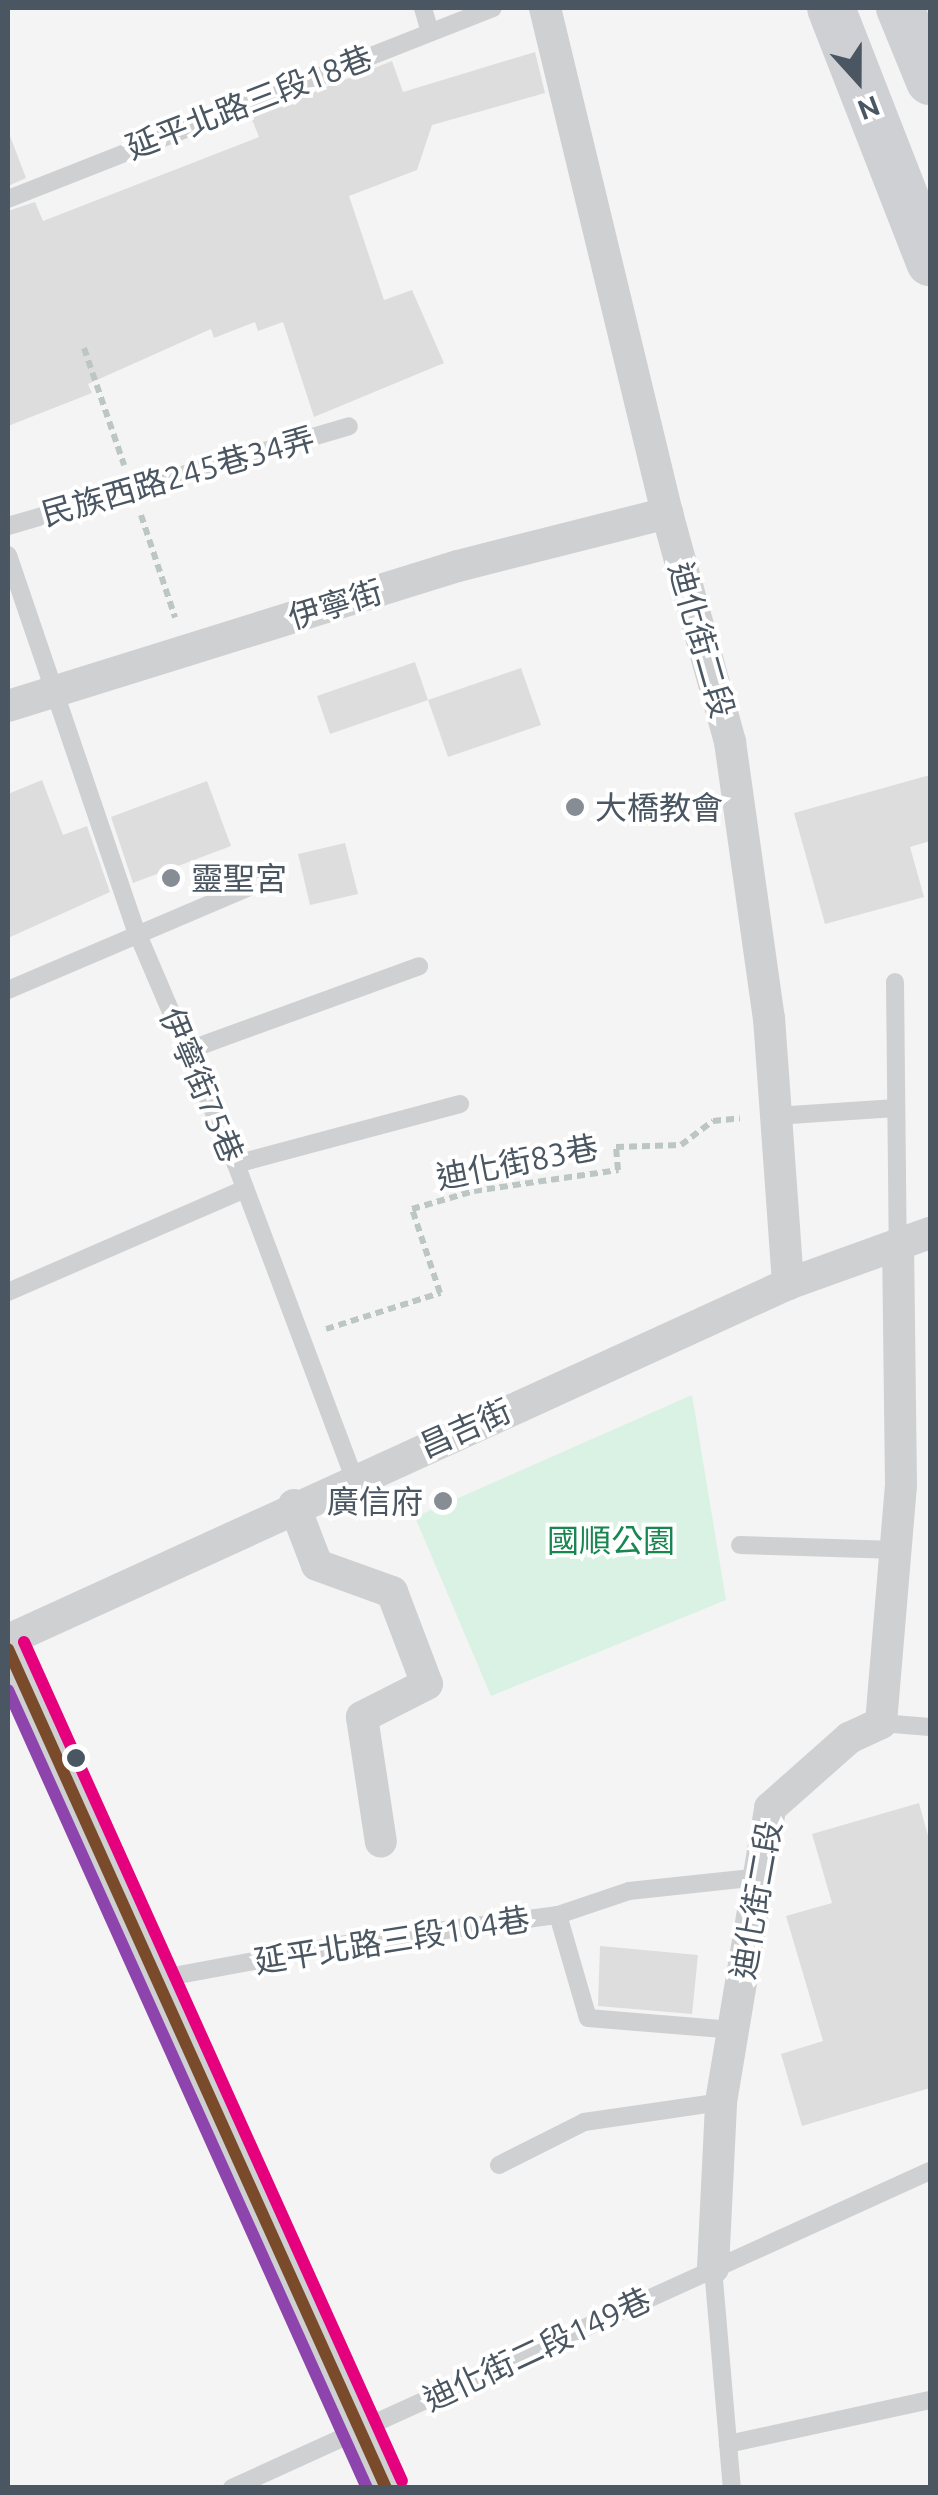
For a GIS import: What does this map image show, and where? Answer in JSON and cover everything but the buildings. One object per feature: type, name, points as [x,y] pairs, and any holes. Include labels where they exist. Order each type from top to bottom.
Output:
[{"type":"main road","points":[[831,8],[930,262]]},
{"type":"main road","points":[[900,8],[930,82]]},
{"type":"street","name":"迪化街二段","points":[[545,8],[666,514],[730,742],[769,1018],[788,1284]]},
{"type":"street","name":"伊寧街","points":[[8,706],[458,566],[666,514]]},
{"type":"street","name":"昌吉街","points":[[8,1640],[294,1505],[788,1284],[930,1234]]},
{"type":"street","points":[[882,1723],[897,1550],[898,1247]]},
{"type":"street","points":[[294,1505],[317,1565],[392,1592],[427,1684],[362,1716],[382,1842]]},
{"type":"street","points":[[8,1648],[386,2488]]},
{"type":"street","name":"迪化街二段","points":[[713,2268],[721,2102],[762,1877],[770,1808],[849,1738],[882,1723]]},
{"type":"lane","points":[[423,8],[430,32]]},
{"type":"lane","name":"延平北路三段18巷","points":[[8,199],[492,8]]},
{"type":"lane","name":"民族西路245巷34弄","points":[[8,526],[349,426]]},
{"type":"lane","name":"伊寧街75巷","points":[[8,555],[136,930],[236,1164],[354,1478]]},
{"type":"lane","points":[[8,990],[136,930],[257,884]]},
{"type":"lane","points":[[186,1051],[418,966]]},
{"type":"lane","points":[[894,982],[898,1247]]},
{"type":"lane","points":[[236,1164],[460,1104]]},
{"type":"lane","points":[[775,1116],[896,1108]]},
{"type":"lane","points":[[8,1292],[245,1189]]},
{"type":"lane","points":[[740,1546],[897,1550]]},
{"type":"lane","points":[[882,1723],[930,1727]]},
{"type":"lane","points":[[558,1915],[630,1891],[762,1877]]},
{"type":"lane","name":"延平北路三段104巷","points":[[156,1979],[363,1941],[558,1915],[588,2018],[733,2030]]},
{"type":"lane","points":[[499,2164],[584,2122],[721,2102]]},
{"type":"lane","name":"迪化街二段149巷","points":[[232,2488],[930,2170]]},
{"type":"lane","name":"迪化街二段","points":[[713,2268],[732,2488]]},
{"type":"lane","points":[[728,2444],[930,2400]]},
{"type":"path","points":[[84,348],[186,650]]},
{"type":"path","name":"迪化街83巷","points":[[301,1336],[440,1292],[412,1209],[474,1191],[618,1170],[616,1147],[681,1145],[713,1120],[775,1116]]},
{"type":"green space","name":"國順公園","points":[[692,1395],[726,1600],[491,1696],[415,1517]]},
{"type":"transit line","points":[[24,1642],[402,2481]]},
{"type":"transit line","points":[[8,1649],[386,2488]]},
{"type":"transit line","points":[[8,1690],[367,2488]]},
{"type":"place","name":"大橋教會","points":[[575,807]]},
{"type":"place","name":"靈聖宮","points":[[171,878]]},
{"type":"place","name":"廣信府","points":[[443,1501]]}]
